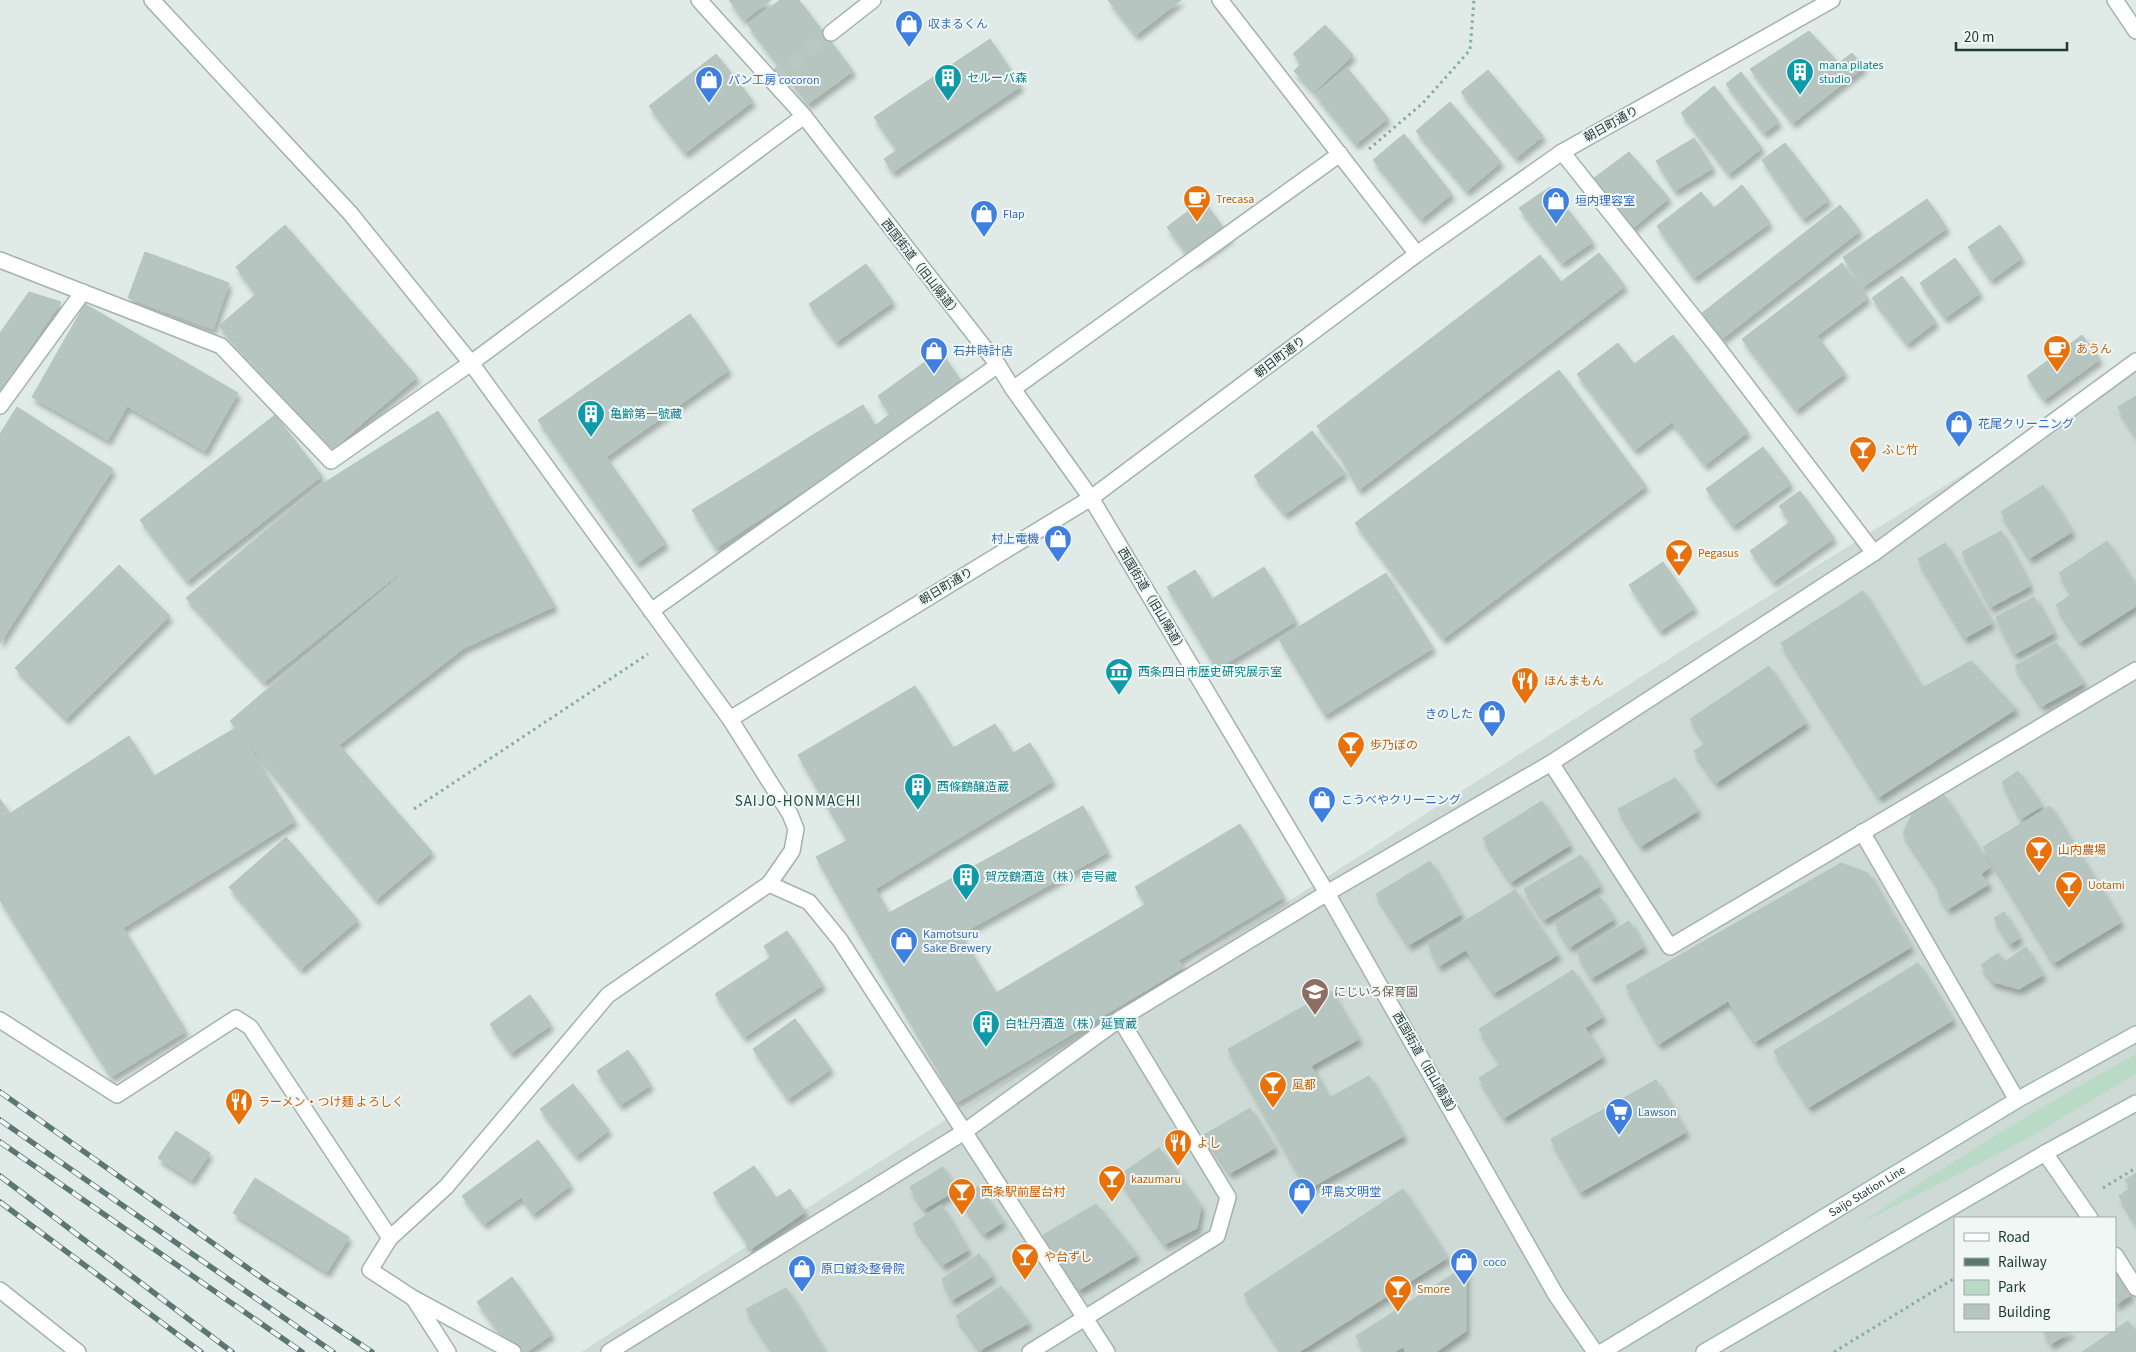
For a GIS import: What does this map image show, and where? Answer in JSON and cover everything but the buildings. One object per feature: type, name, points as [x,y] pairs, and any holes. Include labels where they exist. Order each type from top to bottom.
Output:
[{"type":"street","points":[[152,0],[350,213],[471,363],[730,719],[790,814],[796,829],[792,851],[769,884],[608,995],[446,1187],[390,1238],[370,1270],[413,1298],[513,1352]]},
{"type":"street","name":"西国街道（旧山陽道）","points":[[699,0],[804,116],[998,365],[1091,498],[1327,893],[1556,1295],[1595,1352]]},
{"type":"street","points":[[831,33],[873,0]]},
{"type":"street","name":"朝日町通り","points":[[730,719],[1091,498],[1417,254],[1562,152],[1832,0]]},
{"type":"street","points":[[2115,0],[2136,31]]},
{"type":"street","points":[[1227,2],[1344,160],[1417,254]]},
{"type":"street","points":[[0,260],[221,346],[331,461],[471,363],[804,116]]},
{"type":"street","points":[[1562,152],[1715,344],[1874,553]]},
{"type":"street","points":[[1013,389],[1344,160]]},
{"type":"street","points":[[0,406],[83,292]]},
{"type":"street","points":[[609,1352],[964,1132],[1120,1020],[1327,893],[1551,763],[1874,553],[2136,361]]},
{"type":"street","points":[[651,611],[998,365]]},
{"type":"street","points":[[1551,763],[1670,947],[2136,670]]},
{"type":"street","points":[[1862,832],[2017,1100]]},
{"type":"street","points":[[769,884],[809,902],[840,940],[1107,1352]]},
{"type":"street","points":[[0,1020],[117,1095],[236,1018],[250,1027],[390,1238]]},
{"type":"street","points":[[1030,1352],[1218,1236],[1228,1197],[1120,1020]]},
{"type":"street","name":"Saijo Station Line","points":[[1602,1352],[2017,1100],[2136,1034]]},
{"type":"street","points":[[1704,1352],[2046,1153],[2136,1103]]},
{"type":"street","points":[[2046,1153],[2089,1217]]},
{"type":"street","points":[[2116,1257],[2136,1288]]},
{"type":"street","points":[[0,1290],[78,1352]]},
{"type":"street","points":[[413,1298],[448,1352]]},
{"type":"path","points":[[1344,160],[1423,103],[1470,50],[1474,0]]},
{"type":"path","points":[[414,810],[672,638]]},
{"type":"path","points":[[1834,1352],[1954,1279]]},
{"type":"shaded area","points":[[2136,366],[2136,1352],[581,1352],[1705,636]]},
{"type":"green space","points":[[2136,1054],[2136,1074],[2025,1140],[1860,1224],[1996,1136]]},
{"type":"tunnel","points":[[772,80],[831,33]]},
{"type":"railway","points":[[0,1092],[269,1283],[372,1352]]},
{"type":"railway","points":[[0,1120],[333,1352]]},
{"type":"railway","points":[[0,1142],[302,1352]]},
{"type":"railway","points":[[0,1176],[232,1352]]},
{"type":"railway","points":[[0,1202],[201,1352]]},
{"type":"place","name":"収まるくん","points":[[909,48]]},
{"type":"place","name":"mana pilates studio","points":[[1800,96]]},
{"type":"place","name":"セルーバ森","points":[[948,102]]},
{"type":"place","name":"パン工房 cocoron","points":[[709,104]]},
{"type":"place","name":"Trecasa","points":[[1197,223]]},
{"type":"place","name":"垣内理容室","points":[[1556,225]]},
{"type":"place","name":"Flap","points":[[984,238]]},
{"type":"place","name":"あうん","points":[[2057,373]]},
{"type":"place","name":"石井時計店","points":[[934,375]]},
{"type":"place","name":"亀齢第一號藏","points":[[591,438]]},
{"type":"place","name":"花尾クリーニング","points":[[1959,448]]},
{"type":"place","name":"ふじ竹","points":[[1863,474]]},
{"type":"place","name":"村上電機","points":[[1058,563]]},
{"type":"place","name":"Pegasus","points":[[1679,577]]},
{"type":"place","name":"西条四日市歴史研究展示室","points":[[1119,696]]},
{"type":"place","name":"ほんまもん","points":[[1525,705]]},
{"type":"place","name":"きのした","points":[[1492,738]]},
{"type":"place","name":"歩乃ぼの","points":[[1351,769]]},
{"type":"place","name":"西條鶴醸造蔵","points":[[918,811]]},
{"type":"place","name":"こうべやクリーニング","points":[[1322,824]]},
{"type":"place","name":"山内農場","points":[[2039,874]]},
{"type":"place","name":"賀茂鶴酒造（株）壱号藏","points":[[966,901]]},
{"type":"place","name":"Uotami","points":[[2069,909]]},
{"type":"place","name":"Kamotsuru Sake Brewery","points":[[904,965]]},
{"type":"place","name":"にじいろ保育園","points":[[1315,1016]]},
{"type":"place","name":"白牡丹酒造（株）延寳蔵","points":[[986,1048]]},
{"type":"place","name":"風都","points":[[1273,1109]]},
{"type":"place","name":"ラーメン・つけ麺 よろしく","points":[[239,1126]]},
{"type":"place","name":"Lawson","points":[[1619,1136]]},
{"type":"place","name":"よし","points":[[1178,1167]]},
{"type":"place","name":"kazumaru","points":[[1112,1203]]},
{"type":"place","name":"西条駅前屋台村","points":[[962,1216]]},
{"type":"place","name":"坪島文明堂","points":[[1302,1216]]},
{"type":"place","name":"や台ずし","points":[[1025,1281]]},
{"type":"place","name":"coco","points":[[1464,1286]]},
{"type":"place","name":"原口鍼灸整骨院","points":[[802,1293]]},
{"type":"place","name":"Smore","points":[[1398,1313]]},
{"type":"district","name":"SAIJO-HONMACHI","points":[[798,801]]}]
